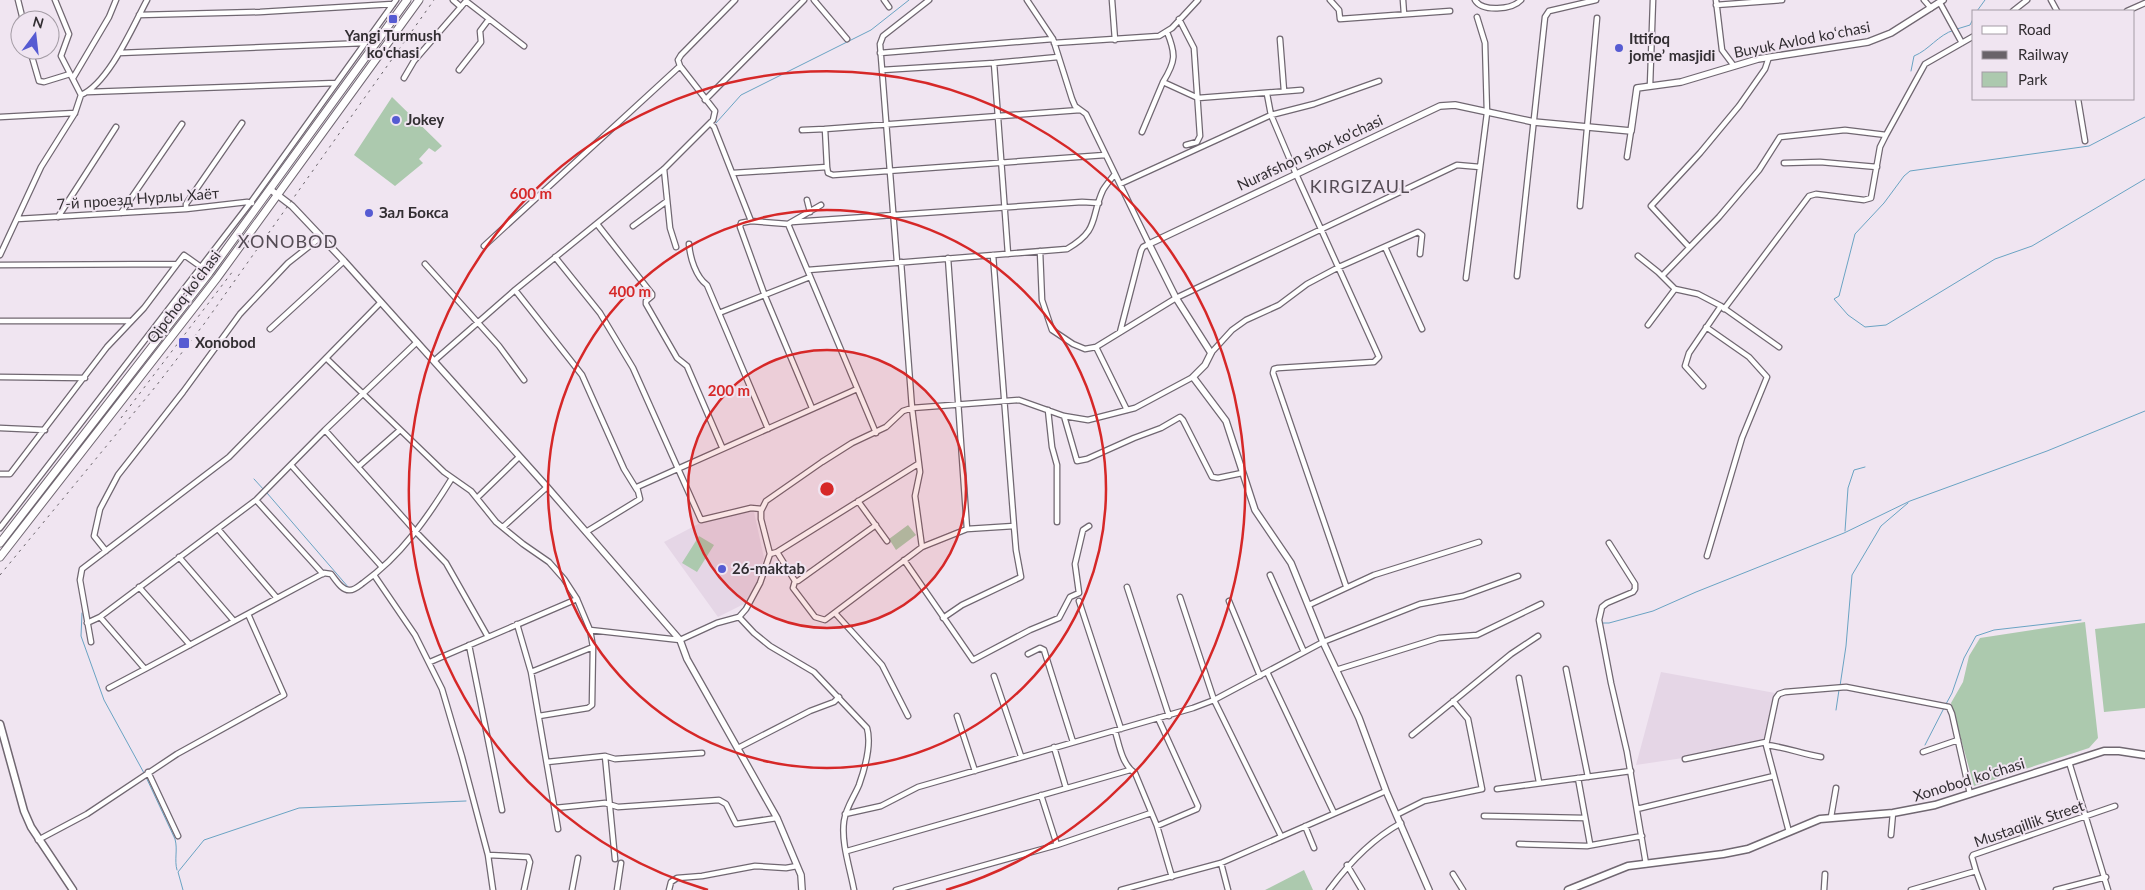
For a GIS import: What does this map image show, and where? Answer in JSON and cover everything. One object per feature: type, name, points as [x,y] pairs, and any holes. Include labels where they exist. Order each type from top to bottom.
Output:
[{"type":"main road","name":"Qipchoq ko'chasi","points":[[0,543],[259,207],[407,0]]},
{"type":"main road","name":"Qipchoq ko'chasi","points":[[0,557],[171,338],[278,196],[419,0]]},
{"type":"main road","points":[[0,724],[24,811],[38,840],[73,890]]},
{"type":"main road","name":"Xonobod koʻchasi","points":[[1573,889],[1619,868],[1740,851],[1814,821],[1831,817],[1893,814],[1935,805],[2112,750],[2145,756]]},
{"type":"street","points":[[0,255],[41,167],[75,113],[81,95],[61,56],[69,34],[55,0]]},
{"type":"street","points":[[33,60],[39,81],[44,82],[71,76],[109,17],[116,0]]},
{"type":"street","points":[[88,92],[119,53],[148,0]]},
{"type":"street","points":[[454,0],[461,7]]},
{"type":"street","points":[[404,78],[414,60],[466,0],[524,46]]},
{"type":"street","points":[[434,361],[515,290],[664,168],[710,123],[715,116],[715,111],[680,66],[678,60],[734,0]]},
{"type":"street","points":[[705,100],[804,0]]},
{"type":"street","points":[[814,0],[847,39]]},
{"type":"street","points":[[884,0],[889,7]]},
{"type":"street","points":[[922,546],[915,496],[920,478],[894,216],[880,44],[883,36],[929,0]]},
{"type":"street","points":[[1027,0],[1054,41],[1075,106],[1086,114],[1176,298],[1211,353]]},
{"type":"street","points":[[1112,0],[1115,40]]},
{"type":"street","points":[[880,53],[1054,41],[1115,40],[1150,37],[1167,32],[1198,0]]},
{"type":"street","points":[[1330,0],[1338,10],[1340,19],[1450,11]]},
{"type":"street","points":[[1403,0],[1404,14]]},
{"type":"street","points":[[1475,0],[1480,6],[1489,8],[1515,6],[1521,0]]},
{"type":"street","points":[[1517,276],[1545,18],[1549,11],[1596,0]]},
{"type":"street","points":[[1627,157],[1638,88],[1650,86],[1653,0]]},
{"type":"street","points":[[1734,66],[1722,50],[1716,3],[1782,0]]},
{"type":"street","points":[[1924,0],[1931,8]]},
{"type":"street","points":[[2014,10],[2027,0]]},
{"type":"street","points":[[1941,1],[1962,43]]},
{"type":"street","name":"Buyuk Avlod koʻchasi","points":[[1650,86],[1682,82],[1769,57],[1868,42],[1891,33],[1941,1]]},
{"type":"street","points":[[139,15],[260,12],[395,2]]},
{"type":"street","points":[[0,528],[251,202],[395,2]]},
{"type":"street","points":[[2129,10],[2145,3]]},
{"type":"street","points":[[1466,278],[1487,113],[1486,43],[1477,17]]},
{"type":"street","points":[[1580,206],[1597,18]]},
{"type":"street","points":[[459,70],[482,42],[480,31],[489,19]]},
{"type":"street","points":[[1178,19],[1194,48],[1198,98],[1200,136],[1197,142],[1186,145]]},
{"type":"street","points":[[1142,132],[1174,60],[1174,49],[1167,32]]},
{"type":"street","points":[[1703,386],[1684,366],[1689,353],[1706,327],[1729,303],[1809,196],[1816,194],[1868,200],[1873,195],[1880,147],[1925,64],[1972,37]]},
{"type":"street","points":[[1280,39],[1284,91]]},
{"type":"street","points":[[119,53],[365,43]]},
{"type":"street","points":[[882,70],[1058,57]]},
{"type":"street","points":[[1689,247],[1651,206],[1739,106],[1765,69],[1769,57]]},
{"type":"street","points":[[994,63],[1008,254]]},
{"type":"street","points":[[484,246],[680,66]]},
{"type":"street","points":[[1120,184],[1271,115],[1314,104],[1380,81]]},
{"type":"street","points":[[1164,82],[1198,98],[1301,90]]},
{"type":"street","points":[[81,95],[88,92],[336,84]]},
{"type":"street","points":[[1267,94],[1271,115],[1379,359],[1374,362],[1278,368],[1274,369],[1273,373],[1346,586]]},
{"type":"street","points":[[2078,100],[2085,141]]},
{"type":"street","name":"Nurafshon shox ko'chasi","points":[[1149,244],[1440,106],[1455,105],[1487,113]]},
{"type":"street","points":[[802,130],[1080,110]]},
{"type":"street","points":[[0,116],[75,113]]},
{"type":"street","points":[[1487,113],[1534,122],[1631,130]]},
{"type":"street","points":[[186,209],[186,204],[242,123]]},
{"type":"street","points":[[710,123],[714,127],[751,220]]},
{"type":"street","points":[[121,213],[182,124]]},
{"type":"street","points":[[58,217],[116,128]]},
{"type":"street","points":[[825,129],[827,167],[830,175],[1105,155]]},
{"type":"street","points":[[1662,276],[1719,217],[1759,170],[1780,137],[1845,130],[1886,135]]},
{"type":"street","points":[[1784,163],[1820,162],[1877,167]]},
{"type":"street","points":[[1040,251],[1042,300],[1052,330],[1073,344],[1085,349],[1096,347],[1176,298],[1456,165],[1480,167]]},
{"type":"street","points":[[733,173],[827,167]]},
{"type":"street","points":[[664,168],[670,228],[676,247]]},
{"type":"street","points":[[808,270],[1067,249],[1092,226],[1103,190],[1114,174]]},
{"type":"street","points":[[271,190],[292,206],[344,261],[547,487],[680,640],[687,658],[777,818],[801,875],[802,890]]},
{"type":"street","points":[[633,226],[668,200]]},
{"type":"street","points":[[807,200],[810,212]]},
{"type":"street","points":[[251,202],[259,207]]},
{"type":"street","name":"7-й проезд Нурлы Хаёт","points":[[17,219],[186,209],[251,202]]},
{"type":"street","points":[[812,408],[765,296],[740,227],[741,223],[751,220],[790,223],[1082,202],[1099,203]]},
{"type":"street","points":[[790,223],[821,205]]},
{"type":"street","points":[[790,223],[810,277],[876,433]]},
{"type":"street","points":[[597,224],[652,294],[646,304],[677,358],[687,366],[722,447]]},
{"type":"street","points":[[590,630],[680,640],[739,617],[749,604],[760,583],[770,554],[761,519],[762,509],[766,501],[852,443],[886,427],[903,411],[912,408],[958,404],[1024,401],[1064,416],[1088,420],[1127,410],[1193,377],[1205,365],[1211,353],[1232,330],[1246,320],[1279,305],[1308,284],[1338,266],[1420,232],[1422,235],[1420,254]]},
{"type":"street","points":[[106,551],[94,536],[100,510],[118,475],[183,392],[240,314],[288,263],[321,237]]},
{"type":"street","points":[[689,244],[692,260],[700,280],[707,285],[768,429]]},
{"type":"street","points":[[1120,332],[1142,249],[1149,244]]},
{"type":"street","points":[[1385,246],[1422,330]]},
{"type":"street","points":[[0,474],[10,474],[107,347],[144,308],[184,255],[201,267]]},
{"type":"street","points":[[943,618],[962,605],[1021,577],[1016,550],[993,255]]},
{"type":"street","points":[[1638,256],[1675,289],[1698,294],[1723,308],[1779,347]]},
{"type":"street","points":[[555,257],[600,313],[633,368],[701,520],[751,508],[762,509]]},
{"type":"street","points":[[948,258],[967,529]]},
{"type":"street","points":[[270,329],[344,261]]},
{"type":"street","points":[[0,265],[177,264]]},
{"type":"street","points":[[425,264],[478,322],[524,380]]},
{"type":"street","points":[[719,313],[810,277]]},
{"type":"street","points":[[1648,325],[1675,289]]},
{"type":"street","points":[[515,290],[582,375],[624,468],[638,492]]},
{"type":"street","points":[[91,642],[80,574],[87,563],[106,551],[229,457],[381,302]]},
{"type":"street","points":[[0,321],[130,321]]},
{"type":"street","points":[[1706,327],[1748,357],[1767,377],[1742,438],[1707,556]]},
{"type":"street","points":[[88,623],[100,617],[256,500],[325,430],[364,395],[417,342]]},
{"type":"street","points":[[1096,347],[1127,410]]},
{"type":"street","points":[[326,358],[444,472],[471,491],[496,522],[549,562],[564,579],[590,630],[593,647],[592,705],[588,708],[538,716]]},
{"type":"street","points":[[0,377],[85,378]]},
{"type":"street","points":[[1193,377],[1226,421],[1255,510],[1291,563],[1323,642],[1358,718],[1386,791],[1398,814],[1430,890]]},
{"type":"street","points":[[586,532],[640,499],[637,487],[722,447],[768,429],[857,388]]},
{"type":"street","points":[[1048,410],[1052,447],[1057,465],[1057,522]]},
{"type":"street","points":[[1064,416],[1077,461],[1087,459],[1180,418],[1183,420],[1212,477],[1218,478],[1242,473]]},
{"type":"street","points":[[0,428],[45,430]]},
{"type":"street","points":[[325,430],[416,532],[446,562],[488,637]]},
{"type":"street","points":[[359,466],[400,430]]},
{"type":"street","points":[[477,498],[519,457]]},
{"type":"street","points":[[770,554],[777,552],[918,464]]},
{"type":"street","points":[[291,465],[382,567]]},
{"type":"street","points":[[109,688],[323,574],[329,573],[342,588],[349,591],[354,590],[374,575],[416,532],[452,478]]},
{"type":"street","points":[[503,527],[547,487]]},
{"type":"street","points":[[256,500],[323,574]]},
{"type":"street","points":[[858,501],[887,541]]},
{"type":"street","points":[[795,581],[801,580],[876,524]]},
{"type":"street","points":[[777,552],[795,581],[794,588],[815,617],[825,620],[922,546],[967,529],[1014,526]]},
{"type":"street","points":[[904,560],[973,660],[1030,630],[1058,618],[1070,597],[1079,593],[1075,564],[1083,530],[1089,526]]},
{"type":"street","points":[[218,528],[277,598]]},
{"type":"street","points":[[1309,605],[1346,586],[1374,575],[1479,542]]},
{"type":"street","points":[[1609,543],[1635,584],[1633,592],[1602,607],[1599,620],[1631,772],[1646,864]]},
{"type":"street","points":[[179,558],[234,621]]},
{"type":"street","points":[[374,575],[401,612],[430,662],[442,689],[488,855],[493,890]]},
{"type":"street","points":[[1270,575],[1304,652]]},
{"type":"street","points":[[845,814],[882,806],[918,787],[1021,756],[1169,716],[1214,700],[1323,642],[1420,604],[1463,596],[1518,576]]},
{"type":"street","points":[[139,587],[190,645]]},
{"type":"street","points":[[1127,588],[1169,716]]},
{"type":"street","points":[[1180,597],[1214,700],[1281,836]]},
{"type":"street","points":[[430,662],[576,600]]},
{"type":"street","points":[[1079,601],[1121,729]]},
{"type":"street","points":[[1230,601],[1260,676]]},
{"type":"street","points":[[1336,670],[1440,638],[1477,635],[1541,604]]},
{"type":"street","points":[[835,612],[882,665],[908,716]]},
{"type":"street","points":[[38,840],[97,808],[148,772],[284,695],[248,614]]},
{"type":"street","points":[[100,617],[145,669]]},
{"type":"street","points":[[739,617],[761,640],[814,672],[864,724],[868,734],[866,756],[859,785],[845,814],[844,828],[854,890]]},
{"type":"street","points":[[517,624],[531,672],[558,828]]},
{"type":"street","points":[[1412,735],[1510,654],[1538,636]]},
{"type":"street","points":[[469,645],[502,810]]},
{"type":"street","points":[[531,672],[593,647]]},
{"type":"street","points":[[1028,654],[1040,648],[1044,650],[1073,742]]},
{"type":"street","points":[[1566,669],[1588,777]]},
{"type":"street","points":[[1267,672],[1334,813]]},
{"type":"street","points":[[994,676],[1021,756]]},
{"type":"street","points":[[1519,678],[1539,782]]},
{"type":"street","points":[[1789,832],[1766,744],[1776,698],[1779,694],[1838,686],[1946,706],[1951,710],[1970,794]]},
{"type":"street","points":[[738,748],[810,711],[834,702],[839,697]]},
{"type":"street","points":[[1398,814],[1424,801],[1482,789],[1468,719],[1453,702]]},
{"type":"street","points":[[957,716],[975,771]]},
{"type":"street","points":[[1157,826],[1197,809],[1198,806],[1158,718]]},
{"type":"street","points":[[1115,730],[1130,770],[1135,773],[1157,826],[1172,877]]},
{"type":"street","points":[[1923,752],[1958,740]]},
{"type":"street","points":[[1686,759],[1766,744],[1789,748],[1798,754],[1821,757]]},
{"type":"street","points":[[1054,747],[1066,788]]},
{"type":"street","points":[[546,762],[605,756],[615,759],[702,753]]},
{"type":"street","points":[[605,756],[611,804],[614,859]]},
{"type":"street","points":[[2069,762],[2085,818],[2106,877],[2108,890]]},
{"type":"street","points":[[847,851],[1130,770]]},
{"type":"street","points":[[148,772],[178,836]]},
{"type":"street","points":[[1497,789],[1539,782],[1631,772]]},
{"type":"street","points":[[1637,809],[1774,776]]},
{"type":"street","points":[[1578,778],[1590,844]]},
{"type":"street","points":[[1831,817],[1836,788]]},
{"type":"street","points":[[1121,890],[1221,863],[1386,791]]},
{"type":"street","points":[[1041,795],[1057,844]]},
{"type":"street","points":[[555,808],[611,804],[618,808],[720,800],[726,804],[736,824],[777,818]]},
{"type":"street","name":"Mustaqillik Street","points":[[1911,890],[1976,870],[1973,855],[2085,818],[2115,806]]},
{"type":"street","points":[[896,890],[1057,844],[1151,814]]},
{"type":"street","points":[[1892,835],[1893,814]]},
{"type":"street","points":[[1484,816],[1585,818]]},
{"type":"street","points":[[1329,890],[1347,865],[1387,831],[1401,823]]},
{"type":"street","points":[[1305,826],[1314,848]]},
{"type":"street","points":[[1519,844],[1587,846],[1642,836]]},
{"type":"street","points":[[488,855],[528,857],[530,862],[524,890]]},
{"type":"street","points":[[572,890],[578,858]]},
{"type":"street","points":[[617,890],[621,863]]},
{"type":"street","points":[[1221,863],[1228,890]]},
{"type":"street","points":[[1347,865],[1362,890]]},
{"type":"street","points":[[670,890],[671,882],[678,878],[702,876],[755,866],[797,866]]},
{"type":"street","points":[[1976,870],[1983,890]]},
{"type":"street","points":[[1453,874],[1463,890]]},
{"type":"street","points":[[1824,890],[1825,874]]},
{"type":"street","points":[[2056,890],[2106,877]]},
{"type":"shaded area","name":"26-maktab","points":[[750,510],[754,512],[764,558],[757,581],[746,603],[718,617],[664,542],[702,522]]},
{"type":"shaded area","points":[[1661,672],[1775,693],[1765,740],[1683,758],[1636,765]]},
{"type":"green space","name":"Jokey","points":[[392,97],[442,146],[435,152],[429,148],[419,159],[423,163],[395,186],[354,155]]},
{"type":"green space","points":[[908,525],[916,535],[896,550],[889,539]]},
{"type":"green space","points":[[699,536],[714,545],[697,572],[682,563]]},
{"type":"green space","points":[[2085,622],[2098,738],[2089,748],[1974,786],[1951,703],[1963,682],[1969,656],[1980,638]]},
{"type":"green space","points":[[2145,623],[2145,708],[2104,712],[2095,629]]},
{"type":"green space","points":[[1304,870],[1313,890],[1265,890]]},
{"type":"waterway","points":[[716,123],[741,95],[871,30],[909,0]]},
{"type":"waterway","points":[[1978,10],[1985,0]]},
{"type":"waterway","points":[[1957,29],[1970,25],[1972,21]]},
{"type":"waterway","points":[[1911,71],[1914,56],[1943,35],[1954,30]]},
{"type":"waterway","points":[[2145,117],[2089,146],[1910,171],[1855,234],[1839,296],[1834,299],[1848,315],[1865,327],[1886,325],[1995,259],[2032,246],[2145,179]]},
{"type":"waterway","points":[[1602,623],[1609,623],[1653,611],[1844,533],[1910,501],[2047,451],[2145,411]]},
{"type":"waterway","points":[[1845,531],[1848,488],[1854,470],[1865,467]]},
{"type":"waterway","points":[[254,479],[264,490]]},
{"type":"waterway","points":[[267,493],[349,588]]},
{"type":"waterway","points":[[1840,686],[1846,646],[1852,575],[1881,526],[1908,503]]},
{"type":"waterway","points":[[82,613],[81,636],[104,700],[144,773]]},
{"type":"waterway","points":[[1946,704],[1952,693],[1964,658],[1976,636],[1994,630],[2081,620]]},
{"type":"waterway","points":[[1836,710],[1839,690]]},
{"type":"waterway","points":[[1925,745],[1944,708]]},
{"type":"waterway","points":[[146,777],[175,839],[177,870]]},
{"type":"waterway","points":[[183,890],[178,872],[204,840],[299,808],[466,801]]},
{"type":"railway","points":[[0,575],[156,386],[204,324],[434,0]]},
{"type":"railway","points":[[121,418],[233,271]]},
{"type":"place","name":"Yangi Turmush ko'chasi","points":[[393,19]]},
{"type":"place","name":"Ittifoq jome’ masjidi","points":[[1619,48]]},
{"type":"place","name":"Jokey","points":[[396,120]]},
{"type":"place","name":"Зал Бокса","points":[[369,213]]},
{"type":"place","name":"Xonobod","points":[[184,343]]},
{"type":"place","name":"26-maktab","points":[[722,569]]},
{"type":"district","name":"KIRGIZAUL","points":[[1360,187]]},
{"type":"district","name":"XONOBOD","points":[[288,242]]}]
